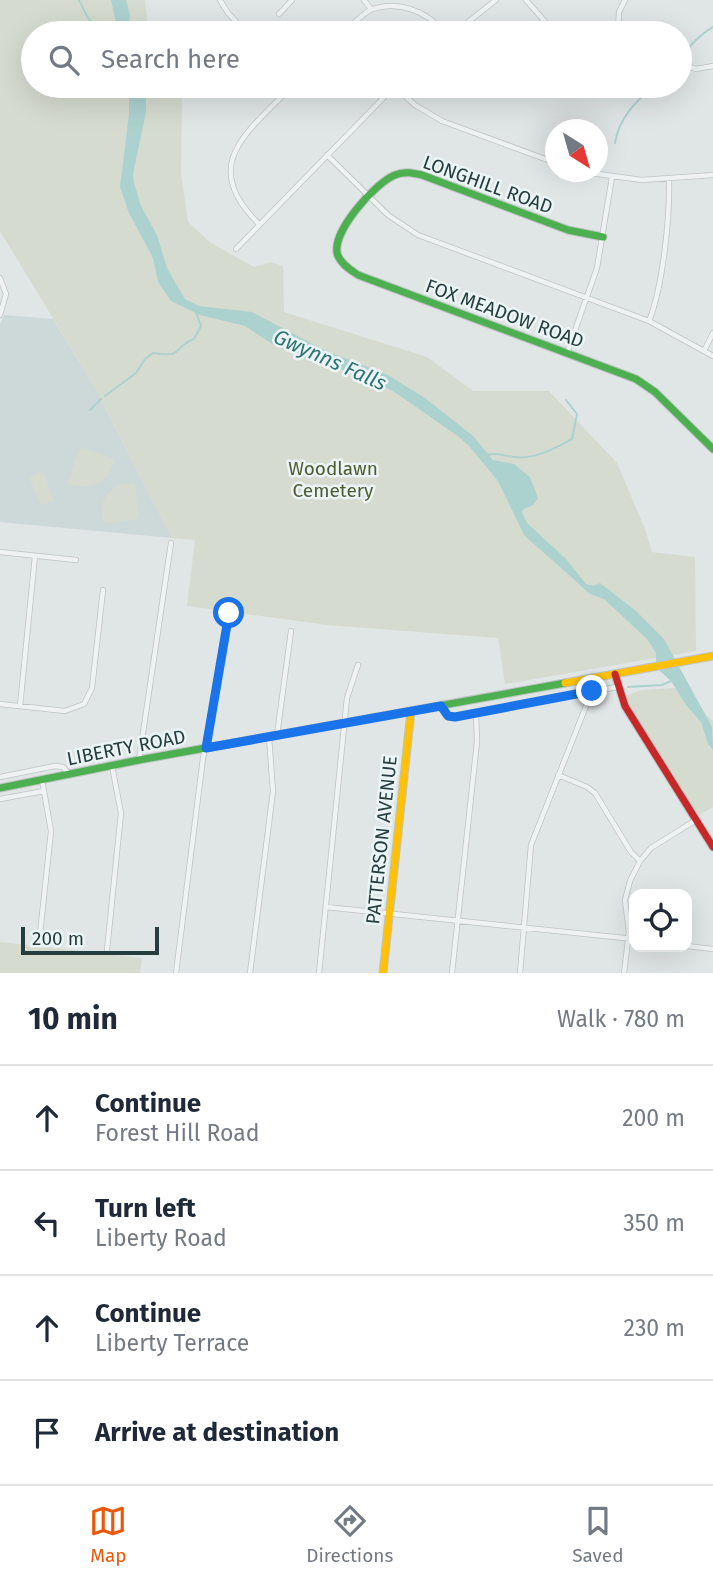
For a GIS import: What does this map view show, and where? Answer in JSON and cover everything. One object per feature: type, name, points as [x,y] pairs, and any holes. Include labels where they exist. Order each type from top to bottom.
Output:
[{"type":"main road","name":"LONGHILL ROAD","points":[[369,197],[393,176],[414,173],[568,230],[603,237]]},
{"type":"main road","name":"FOX MEADOW ROAD","points":[[369,197],[346,220],[337,236],[338,253],[349,270],[626,374],[647,386],[713,449]]},
{"type":"main road","name":"LIBERTY ROAD","points":[[0,788],[139,760],[713,656]]},
{"type":"main road","points":[[615,674],[625,706],[713,847]]},
{"type":"main road","name":"PATTERSON AVENUE","points":[[383,973],[411,711]]},
{"type":"street","points":[[220,0],[236,21]]},
{"type":"street","points":[[279,14],[292,0]]},
{"type":"street","points":[[364,0],[371,9]]},
{"type":"street","points":[[469,21],[496,0]]},
{"type":"street","points":[[526,0],[544,21]]},
{"type":"street","points":[[618,21],[619,12],[625,0]]},
{"type":"street","points":[[358,21],[371,9],[388,5],[416,8],[434,21]]},
{"type":"street","points":[[692,68],[713,66]]},
{"type":"street","points":[[260,224],[236,198],[231,181],[231,162],[242,139],[281,98]]},
{"type":"street","points":[[236,248],[383,98]]},
{"type":"street","points":[[408,98],[432,117],[545,159]]},
{"type":"street","points":[[327,155],[397,222],[418,235],[649,321],[713,356]]},
{"type":"street","points":[[608,176],[642,180],[713,175]]},
{"type":"street","points":[[567,353],[597,268],[611,177]]},
{"type":"street","points":[[649,321],[656,298],[670,206],[669,179]]},
{"type":"street","points":[[0,278],[6,294],[0,315]]},
{"type":"street","points":[[704,351],[713,333]]},
{"type":"street","points":[[139,760],[171,542]]},
{"type":"street","points":[[0,552],[76,560]]},
{"type":"street","points":[[20,706],[36,556]]},
{"type":"street","points":[[0,704],[65,711],[78,708],[88,699],[92,688],[103,590]]},
{"type":"street","points":[[176,973],[206,748],[229,613]]},
{"type":"street","points":[[250,973],[272,791],[273,736],[291,631]]},
{"type":"street","points":[[319,973],[348,692],[358,665]]},
{"type":"street","points":[[441,706],[451,717],[617,687]]},
{"type":"street","points":[[520,973],[531,845],[592,691]]},
{"type":"street","points":[[452,973],[477,742],[476,713]]},
{"type":"street","points":[[0,778],[55,766],[63,767],[69,774]]},
{"type":"street","points":[[107,950],[121,813],[112,766]]},
{"type":"street","points":[[558,775],[595,793],[631,852],[640,861]]},
{"type":"street","points":[[39,943],[50,838],[42,780]]},
{"type":"street","points":[[0,799],[44,791]]},
{"type":"street","points":[[629,922],[625,900],[630,881],[640,861],[651,848],[696,820]]},
{"type":"street","points":[[326,907],[629,939]]},
{"type":"street","points":[[692,947],[713,949]]},
{"type":"street","points":[[625,973],[629,952]]},
{"type":"shaded area","points":[[4,315],[53,319],[94,386],[172,538],[0,522],[0,324]]},
{"type":"green space","name":"Woodlawn Cemetery","points":[[0,0],[145,0],[148,21],[21,21],[21,98],[182,98],[181,174],[188,222],[211,243],[254,267],[271,262],[283,266],[284,312],[427,357],[473,391],[549,391],[617,463],[652,552],[695,557],[696,651],[505,684],[498,638],[327,625],[187,606],[195,540],[172,538],[94,386],[0,231]]},
{"type":"green space","points":[[85,448],[114,459],[112,468],[97,484],[83,487],[67,483],[79,450]]},
{"type":"green space","points":[[43,471],[54,500],[41,505],[29,477]]},
{"type":"green space","points":[[122,484],[135,484],[138,516],[136,519],[105,524],[102,512],[104,500]]},
{"type":"green space","points":[[689,687],[706,715],[713,721],[713,807],[698,816],[626,696],[641,690]]},
{"type":"green space","points":[[0,942],[142,958],[140,973],[0,973]]},
{"type":"water","points":[[111,0],[126,0],[129,21],[115,21]]},
{"type":"water","name":"Gwynns Falls","points":[[129,98],[146,98],[146,112],[133,174],[134,183],[141,206],[157,235],[167,268],[185,299],[199,306],[252,312],[324,350],[388,375],[425,398],[473,436],[493,460],[514,464],[530,477],[538,498],[522,512],[527,523],[566,559],[586,584],[593,586],[600,583],[635,610],[664,639],[712,727],[713,750],[708,744],[701,722],[671,681],[660,671],[656,663],[656,653],[647,639],[604,599],[590,594],[524,535],[498,481],[459,437],[383,386],[301,357],[272,344],[245,326],[200,315],[171,301],[158,282],[153,258],[129,213],[120,187]]},
{"type":"waterway","points":[[79,0],[91,21]]},
{"type":"waterway","points":[[692,44],[713,27]]},
{"type":"waterway","points":[[615,143],[620,126],[640,98]]},
{"type":"waterway","points":[[105,396],[136,373],[145,359],[153,353],[175,353],[194,339],[201,326],[196,312]]},
{"type":"waterway","points":[[90,410],[101,399]]},
{"type":"waterway","points":[[486,455],[530,457],[572,439],[577,414],[566,400]]},
{"type":"waterway","points":[[628,687],[662,685],[671,681]]},
{"type":"traffic: fast","points":[[603,237],[568,230],[422,175],[405,173],[386,180],[366,198],[347,223],[337,247],[342,262],[358,275],[636,379],[655,392],[713,449]]},
{"type":"traffic: fast","points":[[0,788],[139,760],[565,683]]},
{"type":"traffic: slow","points":[[565,683],[713,656]]},
{"type":"traffic: slow","points":[[383,973],[411,711]]},
{"type":"traffic: jam","points":[[615,674],[625,706],[713,847]]},
{"type":"route","points":[[229,613],[206,748],[441,706],[448,716],[455,717],[592,691]]}]
